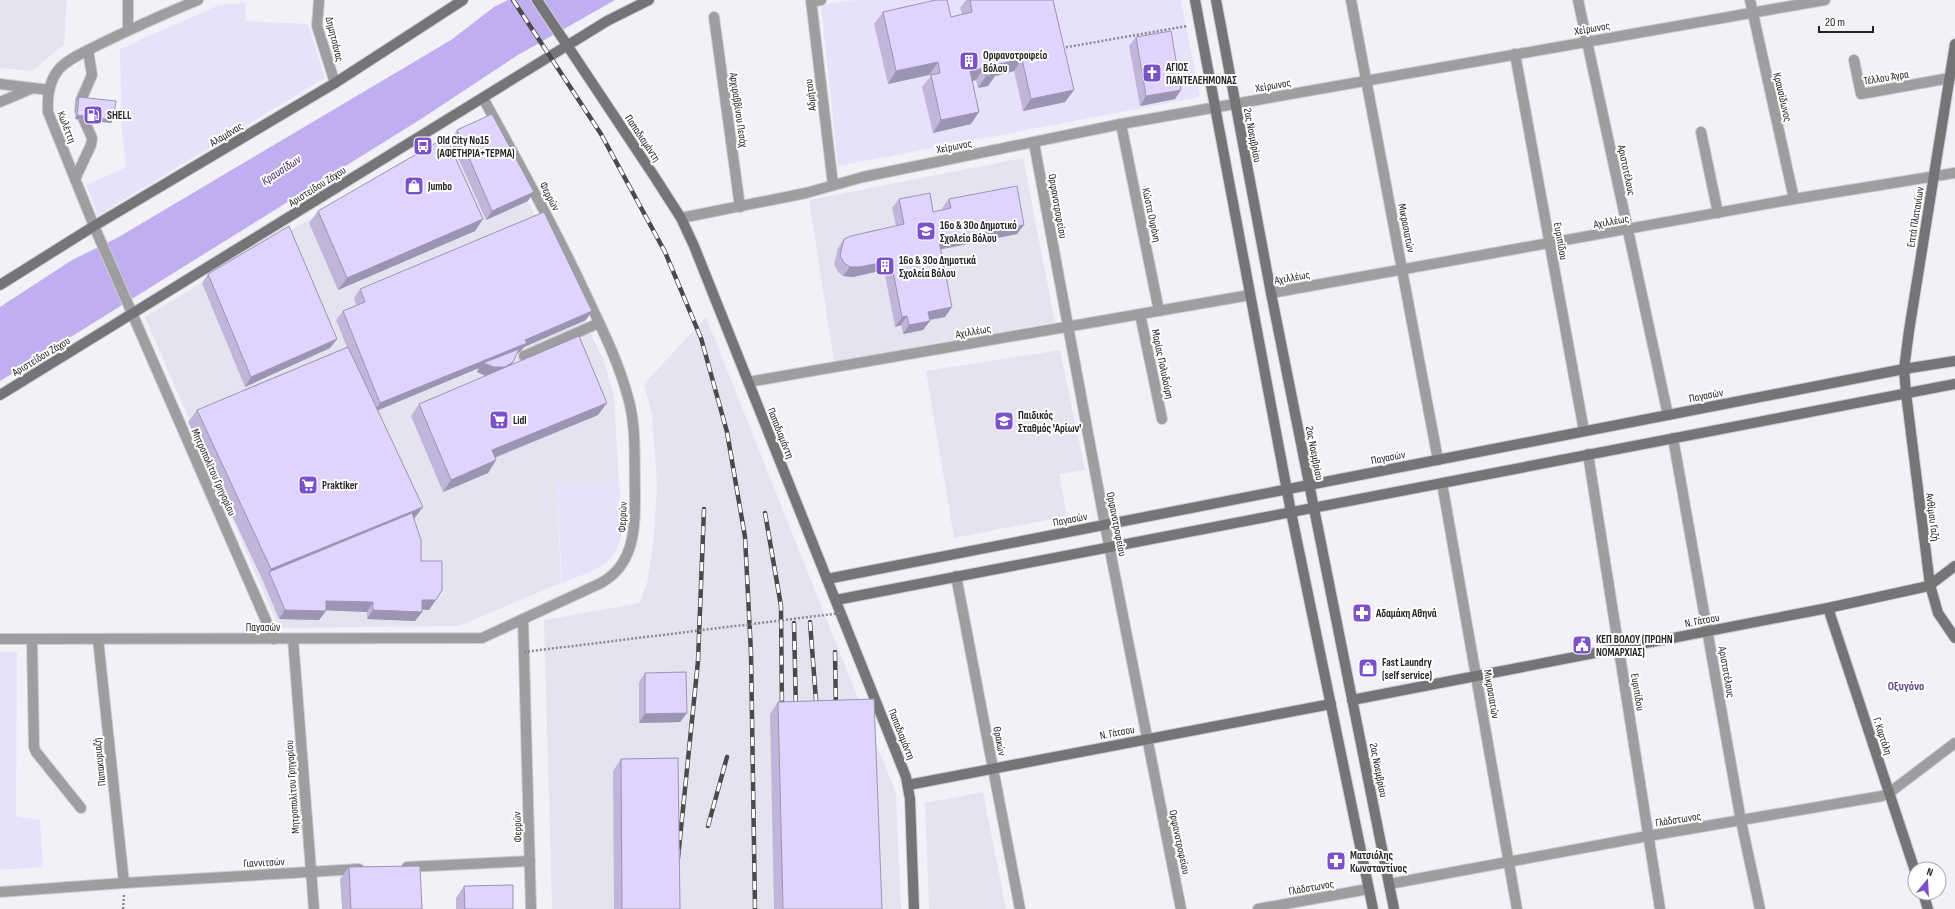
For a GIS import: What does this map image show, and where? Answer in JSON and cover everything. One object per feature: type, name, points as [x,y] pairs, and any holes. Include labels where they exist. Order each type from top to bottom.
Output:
[{"type":"street","points":[[128,0],[128,30]]},
{"type":"street","name":"Κωλέττη","points":[[132,315],[50,120],[47,102],[49,90],[60,69],[70,60],[128,30],[198,0]]},
{"type":"street","name":"Δημητσάνας","points":[[319,0],[317,26],[335,83]]},
{"type":"street","name":"Αλαμάνας","points":[[0,285],[94,226],[335,83],[463,0]]},
{"type":"street","name":"Παπαδιαμάντη","points":[[537,0],[566,47],[681,218],[694,246],[836,600],[908,785],[914,909]]},
{"type":"street","name":"Αριστείδου Ζάχου","points":[[0,395],[132,315],[617,14],[649,0]]},
{"type":"street","name":"Αδμήτου","points":[[821,0],[811,1],[833,185]]},
{"type":"street","points":[[1195,0],[1291,512],[1373,909]]},
{"type":"street","name":"2ας Νοεμβρίου","points":[[1216,0],[1270,293],[1394,909]]},
{"type":"street","name":"Μικρασιατών","points":[[1351,0],[1438,460]]},
{"type":"street","name":"Αριστοτέλους","points":[[1578,0],[1668,415]]},
{"type":"street","name":"Κραυσίδωνος","points":[[1750,0],[1794,199]]},
{"type":"street","name":"Χείρωνος","points":[[681,218],[806,193],[863,177],[1121,124],[1824,0]]},
{"type":"street","name":"Αρχιραββίνου Πεσάχ","points":[[714,17],[740,206]]},
{"type":"street","name":"Επτά Πλατανίων","points":[[1906,393],[1904,369],[1909,331],[1955,44]]},
{"type":"street","points":[[75,179],[92,138],[80,110],[81,100],[92,75],[88,50]]},
{"type":"street","name":"Ευριπίδου","points":[[1515,54],[1584,431]]},
{"type":"street","name":"Τέλλου Άγρα","points":[[1854,60],[1861,94],[1950,78]]},
{"type":"street","points":[[0,84],[49,90]]},
{"type":"street","points":[[0,102],[33,88]]},
{"type":"street","name":"Φερρών","points":[[483,98],[544,209],[599,323],[628,394],[632,414],[635,506],[633,541],[624,562],[607,580],[523,619],[531,909]]},
{"type":"street","name":"Κώστα Ουράνη","points":[[1121,124],[1159,311]]},
{"type":"street","points":[[1701,132],[1718,213]]},
{"type":"street","name":"Ορφανοτροφείου","points":[[1034,143],[1109,547],[1181,909]]},
{"type":"street","name":"Αχιλλέως","points":[[1270,293],[1550,244],[1794,199],[1955,173]]},
{"type":"street","name":"Αχιλλέως","points":[[748,382],[1250,295]]},
{"type":"street","name":"Μαρίας Πολυδούρη","points":[[1140,314],[1162,419]]},
{"type":"street","name":"Μητροπολίτου Γρηγορίου","points":[[132,315],[274,640]]},
{"type":"street","points":[[524,356],[599,323]]},
{"type":"street","name":"Παγασών","points":[[827,579],[1904,369],[1955,361]]},
{"type":"street","points":[[836,600],[1955,384]]},
{"type":"street","name":"Ανθίμου Γαζή","points":[[1906,393],[1930,585],[1938,613],[1955,638]]},
{"type":"street","name":"Αριστοτέλους","points":[[1673,438],[1742,821],[1760,909]]},
{"type":"street","name":"Ευριπίδου","points":[[1588,454],[1660,909]]},
{"type":"street","name":"Μικρασιατών","points":[[1442,483],[1517,909]]},
{"type":"street","name":"Ν. Γάτσου","points":[[1352,700],[1828,608],[1930,585],[1955,566]]},
{"type":"street","name":"Θρακών","points":[[956,576],[1020,909]]},
{"type":"street","name":"Γ. Καρτάλη","points":[[1828,608],[1912,861]]},
{"type":"street","name":"Παγασών","points":[[0,639],[293,640],[482,638],[523,619]]},
{"type":"street","points":[[32,639],[34,747],[36,752],[81,808]]},
{"type":"street","name":"Παπακυριαζή","points":[[98,639],[124,883]]},
{"type":"street","name":"Μητροπολίτου Γρηγορίου","points":[[293,640],[314,909]]},
{"type":"street","name":"Ν. Γάτσου","points":[[908,785],[1331,704]]},
{"type":"street","name":"Γλάδστωνος","points":[[1390,884],[1648,836],[1742,821],[1889,794],[1955,743]]},
{"type":"street","points":[[397,868],[530,862]]},
{"type":"street","name":"Γιαννιτσών","points":[[0,892],[124,883],[366,869]]},
{"type":"street","name":"Γλάδστωνος","points":[[1258,909],[1368,888]]},
{"type":"path","points":[[1061,49],[1200,23]]},
{"type":"path","points":[[524,652],[841,613]]},
{"type":"shaded area","points":[[0,0],[67,0],[64,44],[32,71],[0,68]]},
{"type":"shaded area","points":[[855,0],[995,0],[960,8],[964,24],[929,75],[932,85],[962,84],[976,80],[978,88],[988,86],[987,78],[1014,71],[1023,111],[1042,0],[1181,0],[1200,97],[838,166],[821,5]]},
{"type":"shaded area","points":[[246,3],[245,21],[308,24],[325,78],[98,215],[86,185],[126,167],[122,131],[120,49],[219,5]]},
{"type":"shaded area","points":[[485,124],[528,201],[604,361],[614,396],[619,482],[557,483],[561,583],[459,626],[279,628],[145,317],[282,235],[435,148]]},
{"type":"shaded area","name":"16ο & 30ο Δημοτικό Σχολείο Βόλου","points":[[1023,158],[1055,322],[834,361],[809,200]]},
{"type":"shaded area","points":[[706,317],[896,793],[901,909],[552,909],[544,620],[639,603],[647,583],[653,546],[657,486],[652,416],[644,384]]},
{"type":"shaded area","name":"Παιδικός Σταθμός 'Αρίων'","points":[[1060,350],[1085,470],[1059,474],[1067,516],[954,538],[926,371]]},
{"type":"shaded area","points":[[619,482],[622,526],[618,548],[612,557],[604,564],[562,583],[557,483]]},
{"type":"shaded area","points":[[0,652],[17,652],[16,816],[40,820],[43,867],[0,870]]},
{"type":"shaded area","points":[[983,792],[1006,909],[929,909],[925,803]]},
{"type":"water","name":"Κραυσίδων","points":[[508,0],[615,0],[518,55],[421,119],[0,381],[0,307],[72,260],[117,238],[451,40],[494,7]]},
{"type":"building","name":"Ορφανοτροφείο Βόλου","points":[[936,0],[947,0],[951,17],[972,12],[970,0],[1053,0],[1074,90],[1031,99],[1022,59],[995,65],[997,73],[986,76],[984,68],[970,71],[979,112],[941,120],[931,75],[940,73],[938,62],[896,71],[883,12]]},
{"type":"building","name":"ΑΓΙΟΣ ΠΑΝΤΕΛΕΗΜΟΝΑΣ","points":[[1171,31],[1181,90],[1146,96],[1136,37]]},
{"type":"building","points":[[79,97],[116,101],[113,120],[77,115]]},
{"type":"building","points":[[492,114],[534,192],[492,211],[457,130]]},
{"type":"building","name":"Jumbo","points":[[446,137],[483,219],[347,278],[318,211]]},
{"type":"building","name":"16ο & 30ο Δημοτικά Σχολεία Βόλου","points":[[1017,186],[1024,225],[939,241],[952,307],[928,312],[930,321],[909,325],[907,316],[902,317],[891,261],[859,267],[850,267],[844,263],[840,255],[844,239],[851,236],[904,224],[899,199],[930,193],[933,212],[951,208],[949,199]]},
{"type":"building","points":[[544,212],[592,311],[525,340],[527,343],[380,403],[343,311],[365,302],[360,289]]},
{"type":"building","points":[[289,226],[337,339],[251,377],[208,274]]},
{"type":"building","name":"Lidl","points":[[579,336],[607,403],[492,450],[496,460],[451,480],[419,404]]},
{"type":"building","name":"Praktiker","points":[[348,347],[423,507],[271,569],[197,410]]},
{"type":"building","points":[[519,349],[513,362],[505,367],[494,367],[483,363]]},
{"type":"building","points":[[412,513],[421,540],[421,561],[442,561],[442,590],[436,600],[422,600],[422,612],[373,610],[373,602],[326,601],[326,611],[285,610],[269,572]]},
{"type":"building","points":[[686,672],[687,713],[645,714],[645,673]]},
{"type":"building","points":[[874,699],[882,909],[783,909],[778,702]]},
{"type":"building","points":[[678,758],[680,909],[622,909],[621,759]]},
{"type":"building","points":[[420,866],[422,909],[351,909],[349,867]]},
{"type":"building","points":[[513,885],[513,909],[465,909],[464,886]]},
{"type":"railway","points":[[513,0],[601,134],[665,252],[701,338],[727,432],[745,537],[751,653],[755,909]]},
{"type":"railway","points":[[678,858],[698,661],[704,509]]},
{"type":"railway","points":[[765,513],[781,606],[782,712]]},
{"type":"railway","points":[[810,622],[817,713]]},
{"type":"railway","points":[[794,623],[796,712]]},
{"type":"railway","points":[[835,652],[836,712]]},
{"type":"railway","points":[[708,826],[727,757]]},
{"type":"place","name":"Ορφανοτροφείο Βόλου","points":[[969,61]]},
{"type":"place","name":"ΑΓΙΟΣ ΠΑΝΤΕΛΕΗΜΟΝΑΣ","points":[[1152,73]]},
{"type":"place","name":"SHELL","points":[[93,115]]},
{"type":"place","name":"Old City Νο15 (ΑΦΕΤΗΡΙΑ+ΤΕΡΜΑ)","points":[[423,146]]},
{"type":"place","name":"Jumbo","points":[[414,186]]},
{"type":"place","name":"16ο & 30ο Δημοτικό Σχολείο Βόλου","points":[[926,231]]},
{"type":"place","name":"16ο & 30ο Δημοτικά Σχολεία Βόλου","points":[[885,266]]},
{"type":"place","name":"Lidl","points":[[499,420]]},
{"type":"place","name":"Παιδικός Σταθμός 'Αρίων'","points":[[1004,421]]},
{"type":"place","name":"Praktiker","points":[[308,485]]},
{"type":"place","name":"Αδαμάκη Αθηνά","points":[[1362,613]]},
{"type":"place","name":"ΚΕΠ ΒΟΛΟΥ (ΠΡΩΗΝ ΝΟΜΑΡΧΙΑΣ)","points":[[1582,645]]},
{"type":"place","name":"Fast Laundry (self service)","points":[[1368,668]]},
{"type":"place","name":"Ματσιόλης Κωνσταντίνος","points":[[1336,861]]},
{"type":"district","name":"Οξυγόνο","points":[[1906,686]]}]
